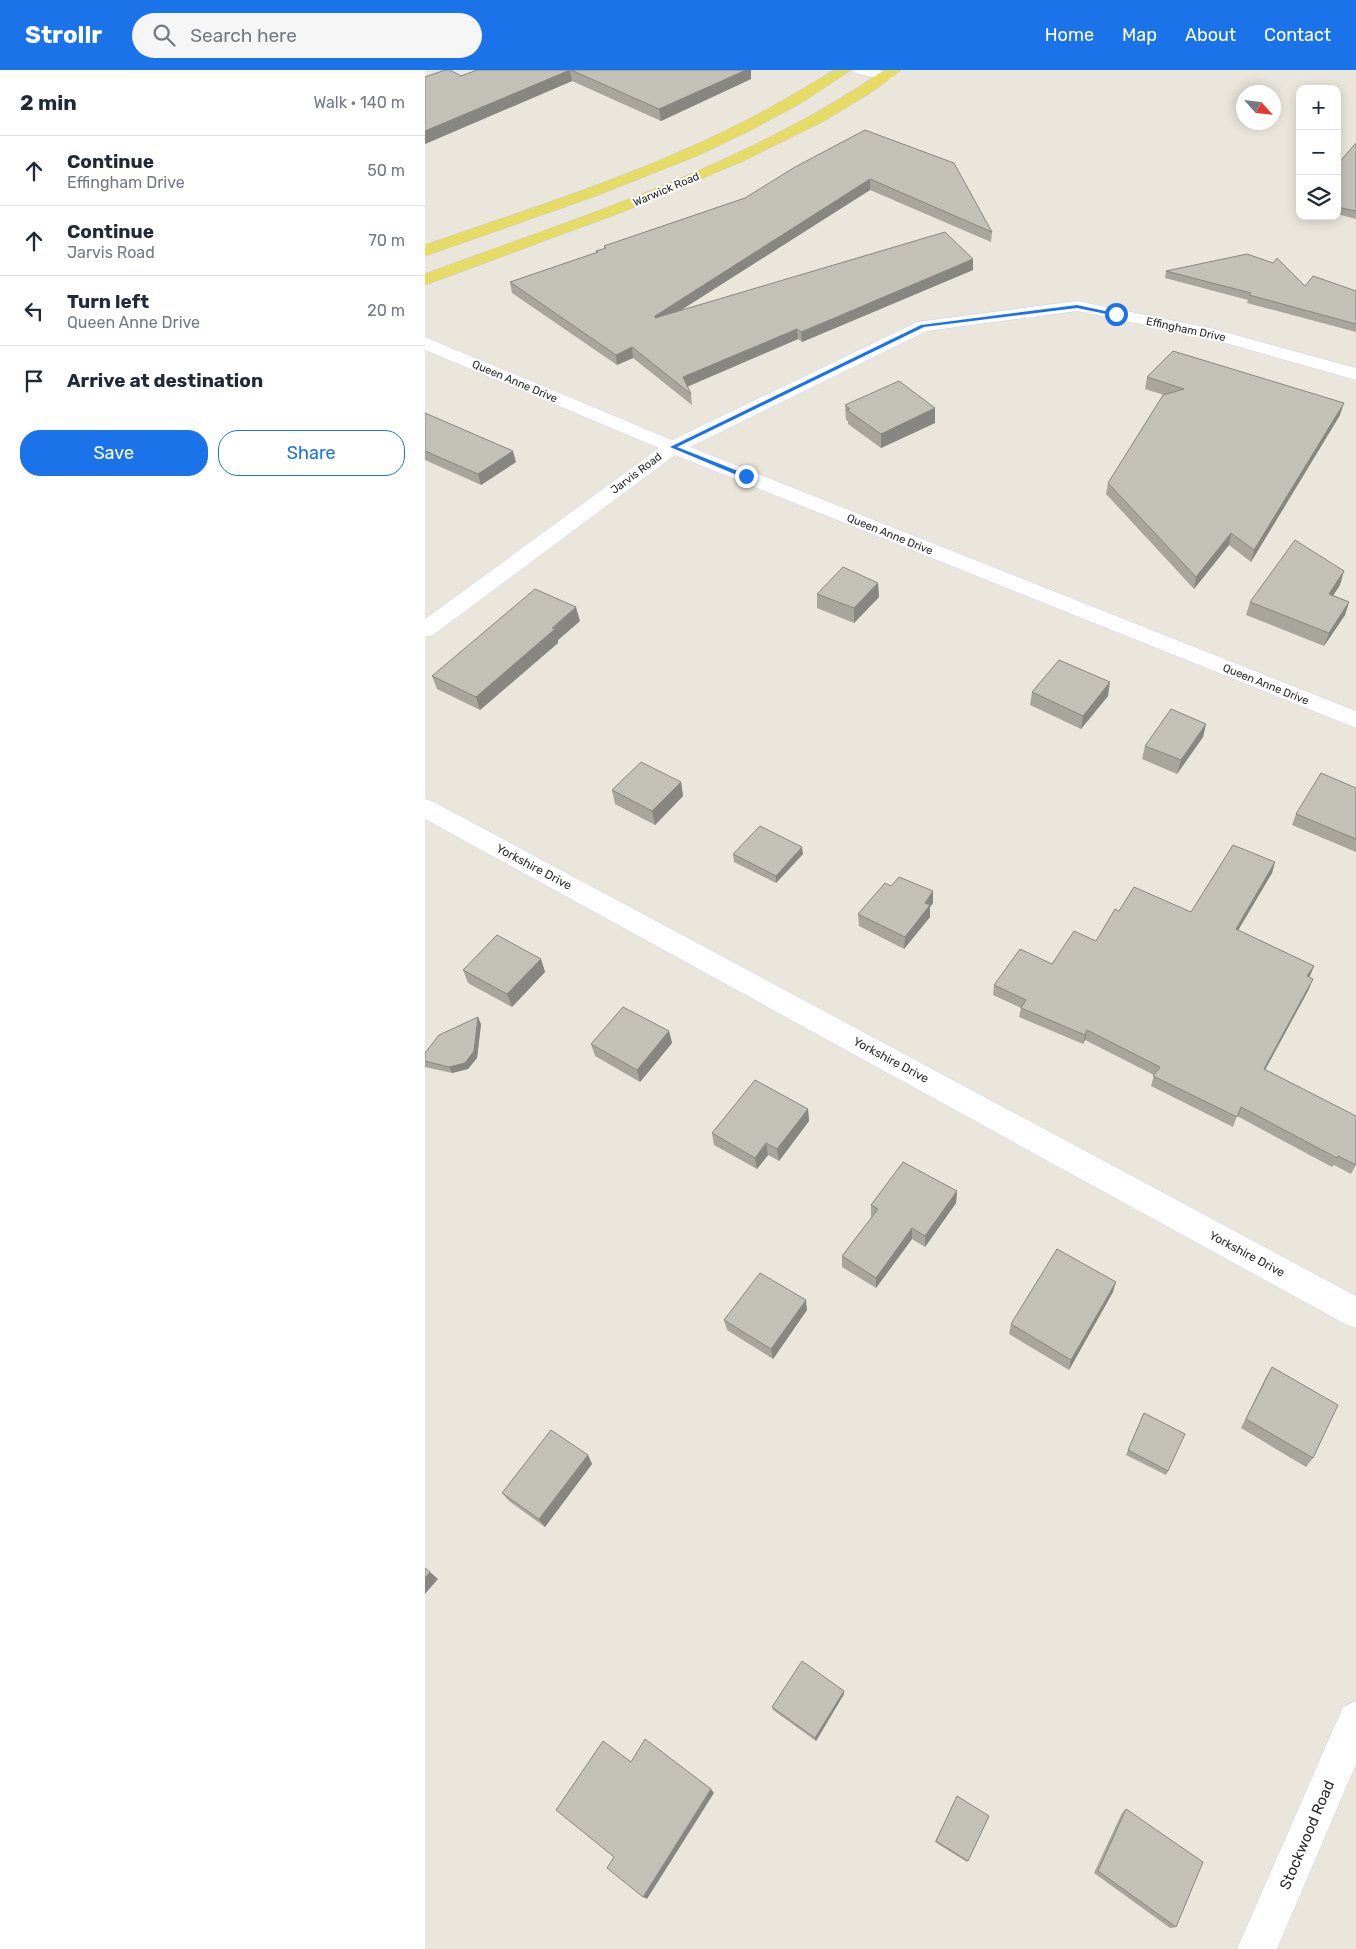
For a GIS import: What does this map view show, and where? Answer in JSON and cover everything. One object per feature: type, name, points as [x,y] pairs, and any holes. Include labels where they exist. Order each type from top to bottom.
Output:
[{"type":"main road","name":"Warwick Road","points":[[425,251],[567,201],[719,140],[783,109],[845,70]]},
{"type":"main road","name":"Warwick Road","points":[[425,280],[629,204],[709,171],[777,140],[834,108],[890,73]]},
{"type":"street","points":[[860,70],[890,73]]},
{"type":"street","name":"Effingham Drive","points":[[923,326],[1077,306],[1214,334],[1356,374]]},
{"type":"street","name":"Jarvis Road","points":[[425,630],[673,447],[923,326]]},
{"type":"street","name":"Queen Anne Drive","points":[[425,343],[673,447],[1356,720]]},
{"type":"street","name":"Yorkshire Drive","points":[[425,808],[1356,1313]]},
{"type":"street","name":"Stockwood Road","points":[[1257,1949],[1356,1720]]},
{"type":"building","points":[[450,70],[461,76],[477,70],[570,70],[425,131],[425,77]]},
{"type":"building","points":[[571,70],[746,70],[659,109]]},
{"type":"building","points":[[865,130],[954,163],[992,232],[870,179],[655,316],[655,318],[945,232],[973,259],[801,332],[797,329],[683,377],[691,394],[632,347],[616,355],[510,282],[598,252],[596,251],[606,248],[604,246],[745,198],[795,167]]},
{"type":"building","points":[[1356,143],[1356,211],[1341,208],[1341,160]]},
{"type":"building","points":[[1247,254],[1273,263],[1277,258],[1305,286],[1313,276],[1356,291],[1356,324],[1249,295],[1251,293],[1166,271]]},
{"type":"building","points":[[1173,351],[1344,403],[1254,550],[1231,533],[1196,577],[1108,483],[1163,395],[1184,389],[1147,377]]},
{"type":"building","points":[[899,381],[935,408],[881,434],[847,410],[850,409],[845,405]]},
{"type":"building","points":[[425,413],[513,451],[478,474],[425,451]]},
{"type":"building","points":[[1295,540],[1344,571],[1329,594],[1349,602],[1329,633],[1250,602]]},
{"type":"building","points":[[843,567],[878,583],[854,608],[817,594]]},
{"type":"building","points":[[535,589],[576,607],[552,628],[555,629],[476,697],[432,676]]},
{"type":"building","points":[[1059,660],[1110,682],[1083,716],[1032,692]]},
{"type":"building","points":[[1171,709],[1206,724],[1181,760],[1145,746]]},
{"type":"building","points":[[641,762],[681,782],[652,811],[612,790]]},
{"type":"building","points":[[1321,773],[1356,788],[1356,839],[1296,814]]},
{"type":"building","points":[[760,826],[802,847],[776,876],[733,854]]},
{"type":"building","points":[[1233,845],[1275,862],[1236,929],[1314,966],[1307,976],[1313,979],[1264,1069],[1356,1116],[1356,1165],[1338,1156],[1337,1158],[1241,1107],[1237,1117],[1153,1076],[1160,1067],[1087,1030],[1085,1035],[1021,1008],[1026,1000],[994,985],[1020,949],[1052,964],[1074,931],[1096,941],[1115,909],[1119,911],[1134,887],[1191,912]]},
{"type":"building","points":[[899,877],[933,891],[925,903],[930,905],[905,937],[858,914],[885,883],[891,886]]},
{"type":"building","points":[[497,935],[541,959],[507,994],[463,970]]},
{"type":"building","points":[[623,1007],[669,1031],[637,1070],[591,1044]]},
{"type":"building","points":[[478,1017],[474,1051],[465,1063],[449,1067],[425,1061],[425,1053],[439,1035]]},
{"type":"building","points":[[755,1080],[808,1109],[777,1149],[766,1143],[755,1158],[712,1133]]},
{"type":"building","points":[[903,1162],[957,1191],[925,1236],[912,1228],[876,1278],[842,1256],[878,1209],[871,1205]]},
{"type":"building","points":[[1057,1249],[1116,1282],[1071,1360],[1011,1324]]},
{"type":"building","points":[[760,1273],[806,1300],[771,1349],[724,1320]]},
{"type":"building","points":[[1272,1367],[1338,1405],[1313,1458],[1246,1419]]},
{"type":"building","points":[[1144,1413],[1185,1434],[1168,1471],[1128,1450]]},
{"type":"building","points":[[551,1430],[588,1455],[539,1519],[502,1493]]},
{"type":"building","points":[[425,1568],[430,1572],[425,1578]]},
{"type":"building","points":[[802,1661],[844,1691],[815,1738],[772,1707]]},
{"type":"building","points":[[645,1739],[711,1789],[643,1897],[607,1868],[614,1857],[556,1810],[603,1741],[631,1762]]},
{"type":"building","points":[[957,1796],[989,1816],[968,1861],[936,1841]]},
{"type":"building","points":[[1126,1809],[1203,1862],[1176,1927],[1098,1871]]},
{"type":"route","points":[[746,476],[673,447],[923,326],[1077,306],[1116,314]]}]
